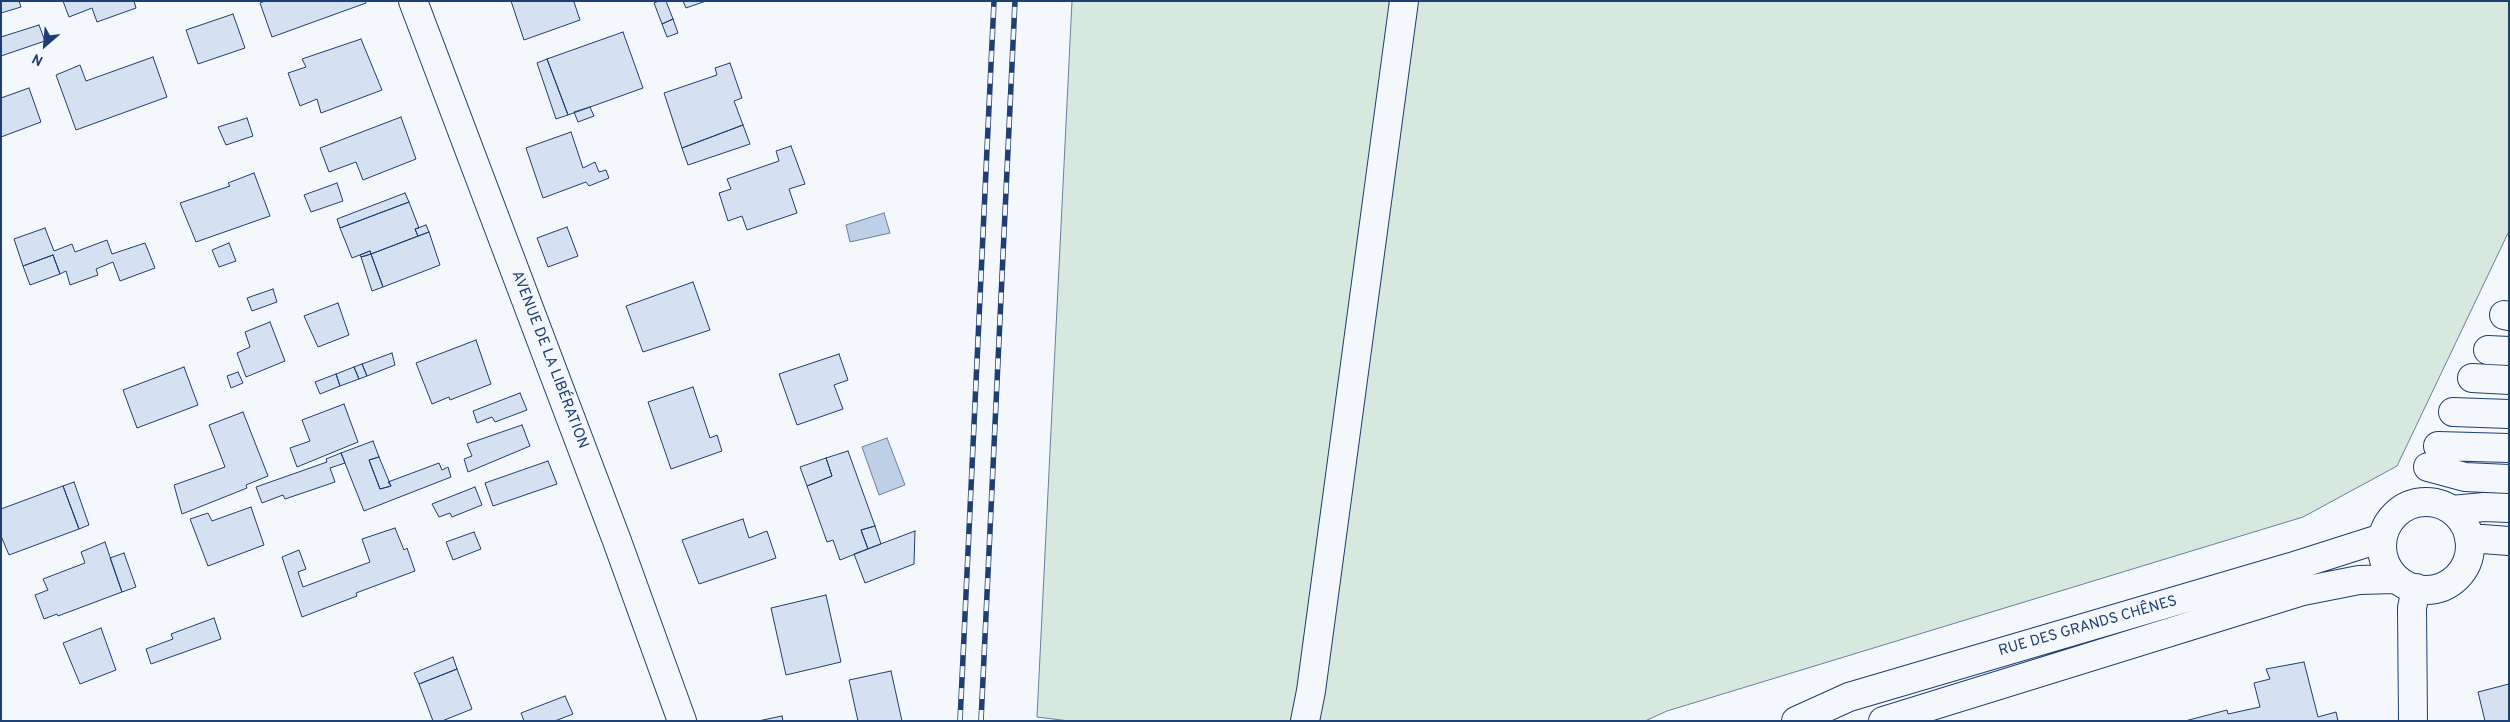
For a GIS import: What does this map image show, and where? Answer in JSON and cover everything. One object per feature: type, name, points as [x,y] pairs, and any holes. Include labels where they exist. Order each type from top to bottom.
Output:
[{"type":"street","name":"AVENUE DE LA LIBÉRATION","points":[[413,1],[617,541],[682,721]]},
{"type":"street","points":[[1305,721],[1312,691],[1404,1]]},
{"type":"street","points":[[2472,378],[2509,380]]},
{"type":"street","points":[[2453,412],[2509,414]]},
{"type":"street","points":[[2509,448],[2433,456],[2466,477],[2509,478]]},
{"type":"street","points":[[2424,502],[2439,504],[2452,510],[2462,520],[2469,538],[2470,547],[2467,561],[2460,574],[2449,583],[2436,588],[2422,590],[2406,583],[2387,567],[2382,553],[2382,538],[2387,524],[2396,513],[2409,505],[2424,502]]},
{"type":"street","points":[[2452,510],[2484,507],[2509,508]]},
{"type":"street","name":"RUE DES GRANDS CHÊNES","points":[[1796,721],[1849,697],[2291,567],[2382,538]]},
{"type":"street","points":[[2469,538],[2509,541]]},
{"type":"street","name":"RUE DES GRANDS CHÊNES","points":[[1883,721],[2303,591],[2359,580],[2406,583]]},
{"type":"street","points":[[2406,583],[2412,608],[2413,721]]},
{"type":"street","points":[[1312,691],[1316,721]]},
{"type":"shaded area","points":[[1072,1],[2509,1],[2509,231],[2397,466],[2303,517],[1667,711],[1645,721],[1069,721],[1037,717]]},
{"type":"water","points":[[884,213],[890,233],[850,242],[846,225]]},
{"type":"water","points":[[887,438],[905,485],[879,495],[862,447]]},
{"type":"building","points":[[1,1],[19,1],[21,7],[1,13]]},
{"type":"building","points":[[63,1],[134,1],[136,8],[97,22],[92,8],[69,17]]},
{"type":"building","points":[[265,1],[365,1],[366,3],[272,37],[260,3]]},
{"type":"building","points":[[511,1],[576,1],[574,2],[580,20],[524,40]]},
{"type":"building","points":[[666,1],[673,19],[662,24],[654,3]]},
{"type":"building","points":[[683,1],[706,1],[686,8]]},
{"type":"building","points":[[233,14],[245,48],[198,64],[186,30]]},
{"type":"building","points":[[673,19],[678,33],[667,37],[662,24]]},
{"type":"building","points":[[39,25],[45,41],[1,56],[1,37]]},
{"type":"building","points":[[623,32],[643,88],[568,115],[547,59]]},
{"type":"building","points":[[361,39],[382,90],[321,113],[317,99],[300,106],[288,73],[306,67],[302,59]]},
{"type":"building","points":[[153,57],[167,97],[76,130],[56,75],[80,65],[86,81]]},
{"type":"building","points":[[547,59],[568,115],[556,119],[537,63]]},
{"type":"building","points":[[730,63],[742,98],[734,101],[743,125],[682,148],[664,93],[717,75],[715,68]]},
{"type":"building","points":[[29,88],[41,122],[1,137],[1,98]]},
{"type":"building","points":[[590,107],[594,116],[578,122],[574,112]]},
{"type":"building","points":[[401,117],[416,159],[363,180],[356,162],[329,172],[320,148]]},
{"type":"building","points":[[247,118],[253,136],[226,145],[218,127]]},
{"type":"building","points":[[743,125],[750,144],[688,165],[682,148]]},
{"type":"building","points":[[571,132],[583,168],[595,162],[599,172],[606,170],[609,178],[589,186],[586,182],[543,198],[526,148]]},
{"type":"building","points":[[791,146],[805,184],[789,189],[797,213],[747,230],[742,216],[728,221],[719,193],[731,189],[727,179],[779,161],[776,151]]},
{"type":"building","points":[[254,173],[270,216],[196,242],[180,203],[230,186],[228,183]]},
{"type":"building","points":[[337,183],[343,201],[311,212],[304,195]]},
{"type":"building","points":[[405,193],[409,202],[340,228],[337,219]]},
{"type":"building","points":[[409,202],[419,228],[415,229],[418,236],[371,254],[370,251],[352,258],[340,228]]},
{"type":"building","points":[[426,225],[429,232],[418,236],[415,229]]},
{"type":"building","points":[[567,227],[578,256],[548,267],[537,238]]},
{"type":"building","points":[[45,228],[54,251],[72,244],[75,252],[107,240],[112,254],[145,243],[155,268],[120,281],[113,262],[96,269],[98,275],[70,285],[66,271],[60,274],[53,255],[23,266],[14,239]]},
{"type":"building","points":[[429,232],[440,265],[383,287],[371,254]]},
{"type":"building","points":[[229,243],[236,261],[219,267],[212,250]]},
{"type":"building","points":[[370,251],[371,254],[361,257],[360,255]]},
{"type":"building","points":[[371,254],[383,287],[372,291],[361,257]]},
{"type":"building","points":[[53,255],[60,274],[30,285],[23,266]]},
{"type":"building","points":[[693,282],[710,330],[643,352],[626,306]]},
{"type":"building","points":[[273,289],[277,302],[252,311],[247,298]]},
{"type":"building","points":[[338,303],[349,335],[318,347],[304,316]]},
{"type":"building","points":[[270,322],[285,361],[246,377],[237,353],[250,347],[245,332]]},
{"type":"building","points":[[476,340],[491,384],[450,400],[449,397],[432,404],[416,363]]},
{"type":"building","points":[[392,353],[395,365],[367,376],[362,364]]},
{"type":"building","points":[[839,354],[848,380],[834,385],[843,409],[797,425],[779,374]]},
{"type":"building","points":[[362,364],[367,376],[359,379],[354,367]]},
{"type":"building","points":[[184,367],[198,405],[137,428],[123,390]]},
{"type":"building","points":[[354,367],[359,379],[340,386],[336,374]]},
{"type":"building","points":[[238,372],[243,383],[231,388],[227,376]]},
{"type":"building","points":[[336,374],[340,386],[320,394],[315,382]]},
{"type":"building","points":[[693,387],[710,438],[717,435],[722,451],[671,469],[648,402]]},
{"type":"building","points":[[520,393],[527,410],[495,422],[492,417],[477,423],[473,411]]},
{"type":"building","points":[[344,404],[358,442],[297,467],[290,448],[310,441],[302,420]]},
{"type":"building","points":[[243,412],[268,476],[246,485],[247,488],[182,514],[174,485],[225,467],[209,425]]},
{"type":"building","points":[[522,425],[530,446],[468,472],[464,459],[472,456],[467,444]]},
{"type":"building","points":[[373,441],[379,457],[369,460],[380,489],[391,486],[388,482],[439,463],[442,470],[448,467],[451,477],[364,511],[341,453]]},
{"type":"building","points":[[848,451],[875,526],[861,530],[868,549],[840,560],[833,540],[827,542],[807,486],[832,476],[826,458]]},
{"type":"building","points":[[341,453],[345,463],[330,468],[335,482],[285,499],[283,495],[262,503],[256,487],[327,462],[326,459]]},
{"type":"building","points":[[379,457],[391,486],[380,489],[369,460]]},
{"type":"building","points":[[826,458],[832,476],[807,486],[800,467]]},
{"type":"building","points":[[548,461],[557,484],[493,506],[485,483]]},
{"type":"building","points":[[74,482],[89,525],[79,529],[63,486]]},
{"type":"building","points":[[63,486],[79,529],[9,555],[1,536],[1,509]]},
{"type":"building","points":[[475,487],[482,505],[452,517],[450,513],[439,517],[432,504]]},
{"type":"building","points":[[251,507],[264,545],[208,566],[190,519],[208,513],[212,521]]},
{"type":"building","points":[[743,519],[749,538],[767,531],[776,558],[699,584],[682,540]]},
{"type":"building","points":[[875,526],[881,544],[868,549],[861,530]]},
{"type":"building","points":[[395,528],[404,550],[407,548],[415,571],[356,593],[357,596],[302,617],[282,557],[299,550],[306,569],[298,572],[303,587],[370,562],[362,539]]},
{"type":"building","points":[[915,531],[914,564],[865,583],[854,554]]},
{"type":"building","points":[[474,532],[481,549],[453,560],[446,542]]},
{"type":"building","points":[[105,542],[122,592],[58,616],[57,614],[44,619],[35,595],[48,590],[43,579],[85,563],[81,552]]},
{"type":"building","points":[[124,553],[136,587],[122,592],[110,558]]},
{"type":"building","points":[[826,595],[841,662],[786,675],[771,608]]},
{"type":"building","points":[[214,618],[221,639],[151,664],[146,649],[173,639],[171,634]]},
{"type":"building","points":[[101,628],[116,670],[80,684],[63,643]]},
{"type":"building","points":[[453,657],[457,669],[419,684],[414,673]]},
{"type":"building","points":[[2304,662],[2318,717],[2336,712],[2338,721],[2185,721],[2227,710],[2228,714],[2260,707],[2254,683],[2270,679],[2266,669]]},
{"type":"building","points":[[457,669],[472,709],[442,721],[433,721],[419,684]]},
{"type":"building","points":[[891,671],[902,721],[858,721],[849,680]]},
{"type":"building","points":[[2509,684],[2509,721],[2485,721],[2478,692]]},
{"type":"building","points":[[565,696],[573,714],[555,721],[524,721],[521,713]]},
{"type":"building","points":[[782,716],[783,721],[758,721]]},
{"type":"railway","points":[[960,721],[994,1]]},
{"type":"railway","points":[[981,721],[1015,1]]}]
